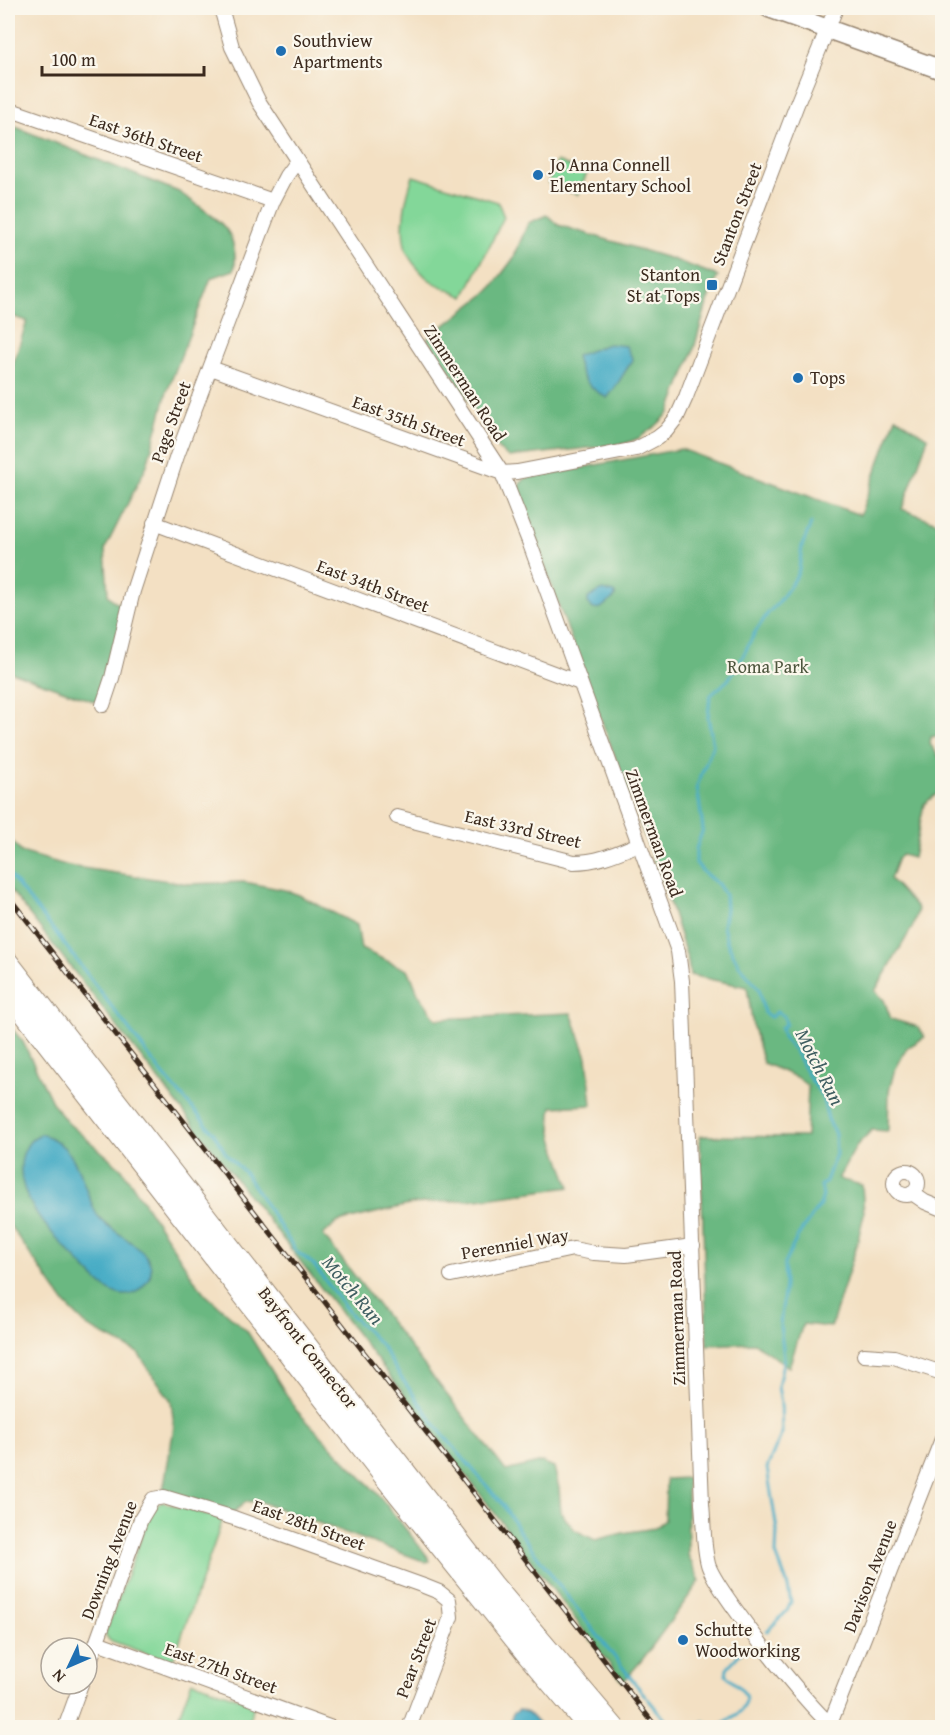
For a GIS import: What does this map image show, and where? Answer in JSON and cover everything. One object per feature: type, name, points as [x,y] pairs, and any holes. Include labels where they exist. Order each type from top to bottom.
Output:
[{"type":"highway","name":"Bayfront Connector","points":[[8,962],[493,1584],[615,1728]]},
{"type":"highway","name":"Bayfront Connector","points":[[8,993],[393,1488],[589,1728]]},
{"type":"main road","points":[[769,8],[942,70]]},
{"type":"street","name":"Zimmerman Road","points":[[221,8],[232,47],[259,102],[502,474],[678,951],[681,966],[702,1504],[708,1565],[718,1587],[799,1691],[833,1726]]},
{"type":"street","name":"Stanton Street","points":[[502,474],[626,452],[647,445],[666,431],[677,417],[836,8]]},
{"type":"street","name":"East 36th Street","points":[[8,109],[273,201]]},
{"type":"street","name":"Page Street","points":[[103,705],[112,678],[133,591],[177,456],[273,201],[297,161]]},
{"type":"street","name":"East 35th Street","points":[[211,368],[502,474]]},
{"type":"street","name":"East 34th Street","points":[[154,524],[580,683]]},
{"type":"street","name":"East 33rd Street","points":[[397,817],[574,862],[590,862],[605,858],[639,844]]},
{"type":"street","points":[[912,1192],[925,1202],[942,1209]]},
{"type":"street","name":"Perenniel Way","points":[[451,1275],[573,1249],[626,1255],[693,1246]]},
{"type":"street","points":[[864,1355],[894,1357],[942,1373]]},
{"type":"street","name":"Davison Avenue","points":[[833,1726],[942,1439]]},
{"type":"street","name":"East 28th Street","points":[[153,1499],[164,1497],[234,1518],[424,1586],[449,1600]]},
{"type":"street","name":"Downing Avenue","points":[[99,1636],[141,1519],[153,1499]]},
{"type":"street","name":"Pear Street","points":[[409,1728],[451,1617],[452,1609],[449,1600]]},
{"type":"street","name":"East 27th Street","points":[[99,1643],[332,1728]]},
{"type":"street","points":[[65,1728],[77,1696]]},
{"type":"green space","points":[[8,124],[179,192],[224,227],[232,240],[234,251],[234,270],[211,278],[167,392],[147,465],[105,549],[108,595],[116,603],[126,602],[99,703],[8,671],[8,380],[27,321],[8,315]]},
{"type":"green space","points":[[557,161],[587,173],[578,195],[548,183]]},
{"type":"green space","points":[[413,176],[498,202],[504,217],[464,297],[439,286],[426,277],[408,255],[403,219]]},
{"type":"green space","points":[[547,215],[558,225],[672,259],[718,276],[710,293],[693,352],[669,413],[657,425],[639,438],[624,444],[509,457],[498,449],[456,380],[427,339],[489,291],[513,259],[528,223]]},
{"type":"green space","name":"Roma Park","points":[[896,417],[928,438],[902,509],[942,524],[942,735],[931,737],[930,744],[942,761],[942,779],[938,793],[924,804],[913,858],[902,855],[898,858],[890,879],[918,909],[913,926],[875,991],[884,1000],[891,1019],[918,1027],[925,1037],[907,1048],[894,1072],[889,1091],[888,1131],[872,1130],[857,1145],[838,1179],[862,1185],[864,1214],[856,1248],[831,1327],[803,1324],[789,1367],[754,1343],[707,1345],[700,1136],[806,1137],[808,1086],[796,1077],[763,1063],[753,1027],[747,987],[690,975],[688,961],[672,910],[517,493],[520,484],[526,478],[681,449],[860,515]]},
{"type":"green space","points":[[8,836],[21,852],[69,866],[189,884],[244,882],[299,895],[357,925],[361,949],[409,971],[418,993],[436,1019],[571,1013],[587,1057],[592,1105],[552,1107],[553,1137],[570,1187],[477,1199],[413,1204],[338,1222],[323,1235],[506,1471],[542,1462],[554,1467],[561,1513],[575,1530],[595,1540],[655,1528],[665,1520],[666,1479],[687,1478],[688,1555],[700,1581],[623,1682],[414,1407],[8,887]]},
{"type":"green space","points":[[8,1024],[23,1042],[59,1112],[68,1123],[122,1169],[205,1294],[247,1331],[296,1410],[376,1492],[430,1561],[426,1562],[258,1501],[246,1502],[233,1513],[163,1491],[174,1427],[171,1401],[138,1353],[88,1327],[66,1305],[8,1223]]},
{"type":"green space","points":[[162,1502],[223,1519],[172,1663],[109,1640],[105,1634],[152,1509]]},
{"type":"green space","points":[[192,1681],[255,1704],[246,1727],[174,1728]]},
{"type":"water","points":[[608,344],[626,346],[633,360],[607,398],[594,390],[586,381],[580,371],[576,356]]},
{"type":"water","points":[[602,590],[615,593],[615,597],[601,608],[593,609],[588,603],[588,598]]},
{"type":"water","points":[[41,1134],[63,1146],[71,1155],[96,1213],[103,1222],[137,1247],[146,1257],[151,1267],[149,1278],[137,1292],[121,1295],[102,1285],[58,1240],[37,1214],[23,1185],[21,1170],[26,1147],[32,1139]]},
{"type":"water","points":[[519,1710],[528,1713],[541,1727],[507,1727],[513,1714]]},
{"type":"waterway","name":"Motch Run","points":[[767,1631],[787,1611],[791,1602],[787,1583],[776,1554],[777,1530],[767,1468],[782,1433],[778,1387],[784,1357],[780,1325],[785,1285],[784,1264],[799,1234],[820,1205],[823,1196],[821,1185],[826,1181],[836,1154],[835,1134],[822,1096],[795,1051],[783,1037],[781,1028],[786,1024],[784,1016],[777,1012],[771,1017],[764,1013],[759,989],[739,965],[727,942],[723,926],[726,909],[725,895],[718,884],[696,863],[696,849],[703,829],[697,786],[713,745],[708,717],[710,696],[728,680],[754,634],[795,579],[799,569],[802,546],[811,524]]},
{"type":"waterway","name":"Motch Run","points":[[8,873],[161,1072],[213,1132],[227,1155],[245,1173],[296,1251],[313,1264],[351,1315],[381,1345],[400,1376],[440,1431],[503,1505],[519,1531],[567,1596],[672,1728]]},
{"type":"waterway","name":"Motch Run","points":[[716,1727],[744,1707],[745,1695],[726,1675],[727,1668],[743,1650]]},
{"type":"waterway","name":"Motch Run","points":[[695,1728],[704,1721],[716,1727]]},
{"type":"railway","points":[[8,896],[657,1728]]},
{"type":"place","name":"Southview Apartments","points":[[281,51]]},
{"type":"place","name":"Jo Anna Connell Elementary School","points":[[538,175]]},
{"type":"place","name":"Stanton St at Tops","points":[[712,285]]},
{"type":"place","name":"Tops","points":[[798,378]]},
{"type":"place","name":"Schutte Woodworking","points":[[683,1640]]}]
